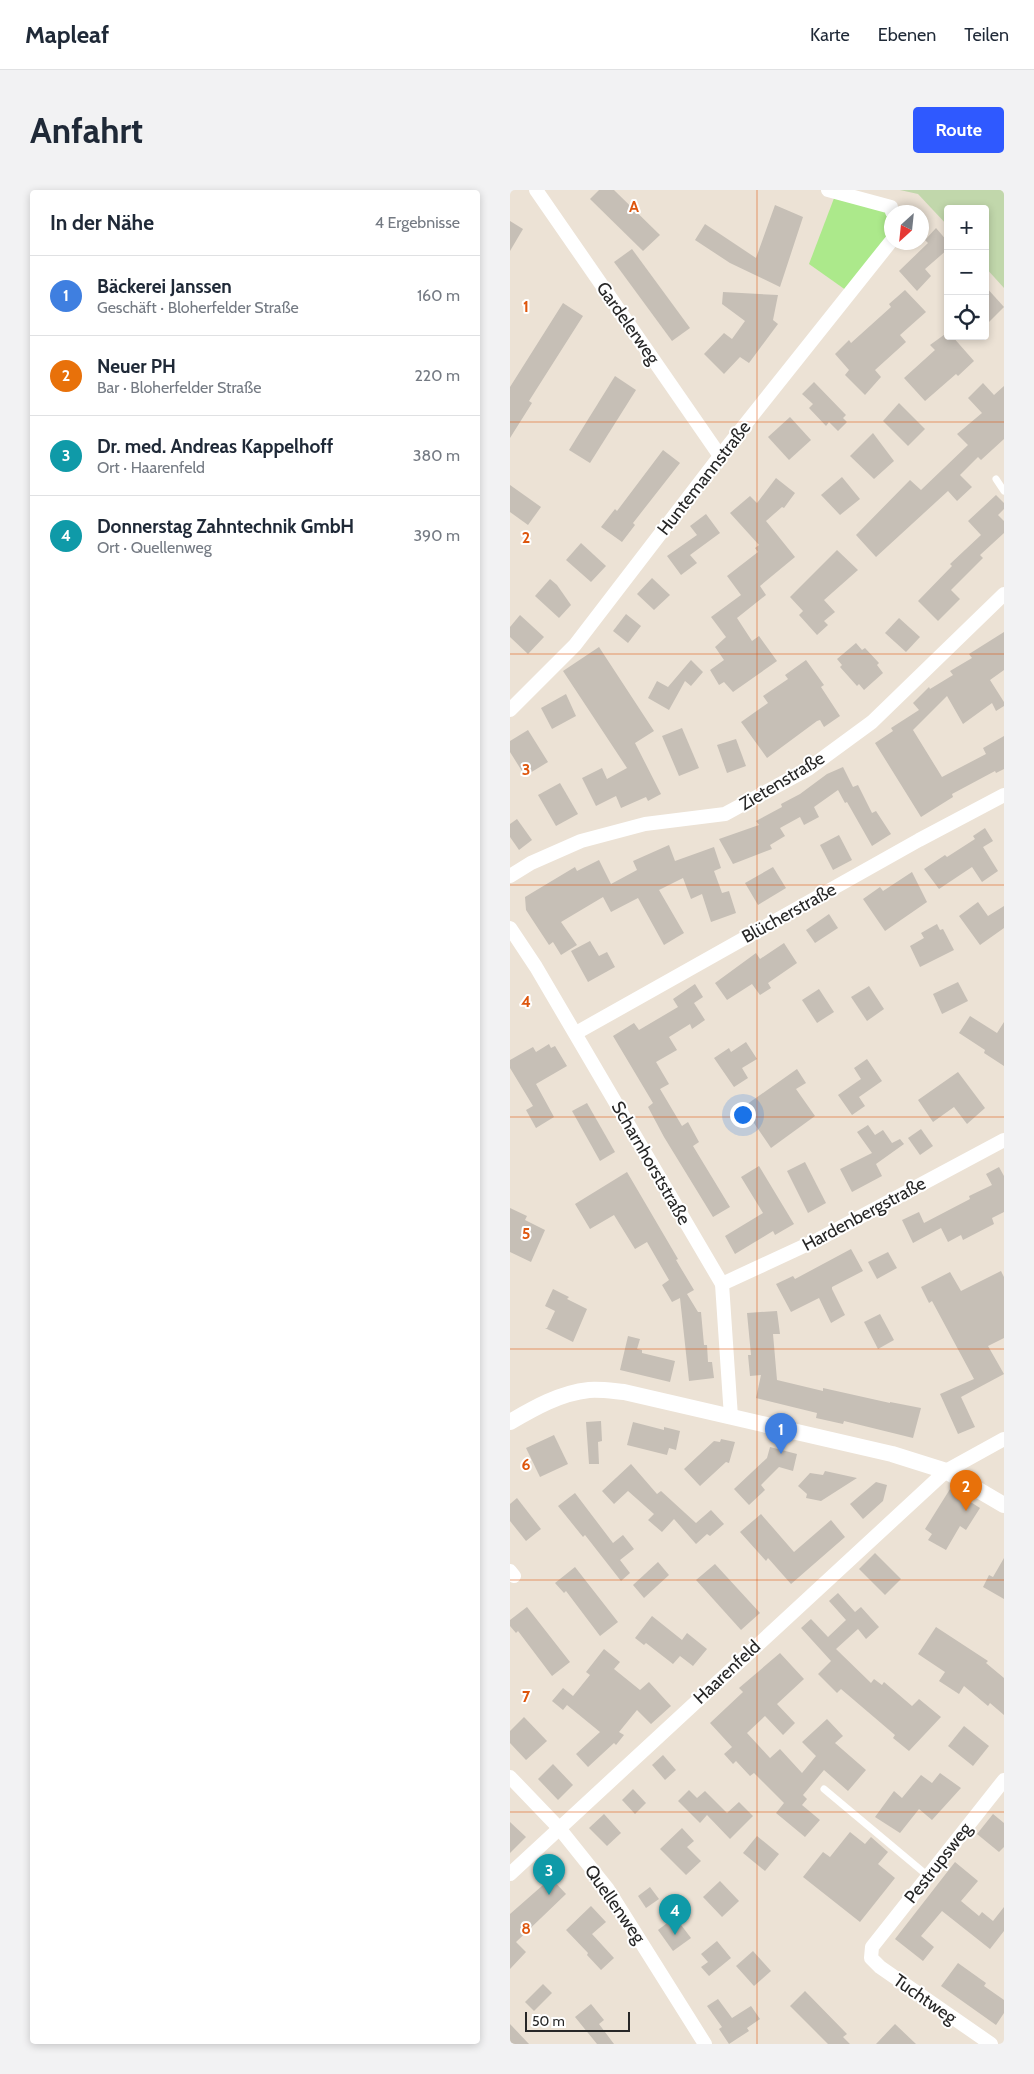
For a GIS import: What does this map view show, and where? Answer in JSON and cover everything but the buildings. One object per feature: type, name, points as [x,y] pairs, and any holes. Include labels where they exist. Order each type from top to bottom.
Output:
[{"type":"street","name":"Gardelerweg","points":[[536,190],[720,456]]},
{"type":"street","points":[[828,190],[884,205]]},
{"type":"street","name":"Huntemannstraße","points":[[510,710],[575,645],[720,456],[884,250]]},
{"type":"street","name":"Zietenstraße","points":[[510,876],[532,863],[582,841],[645,824],[725,814],[808,769],[872,722],[1004,594]]},
{"type":"street","name":"Blücherstraße","points":[[576,1033],[919,840],[1004,795]]},
{"type":"street","name":"Scharnhorststraße","points":[[510,928],[576,1033],[722,1284],[731,1417]]},
{"type":"street","name":"Hardenbergstraße","points":[[722,1284],[819,1239],[1004,1140]]},
{"type":"street","points":[[510,1422],[536,1408],[567,1395],[590,1390],[624,1392],[892,1454],[946,1471],[1004,1504]]},
{"type":"street","name":"Haarenfeld","points":[[510,1874],[946,1471],[1004,1440]]},
{"type":"street","name":"Quellenweg","points":[[510,1777],[559,1828],[608,1888],[705,2044]]},
{"type":"street","name":"Pestrupsweg","points":[[872,1947],[1004,1780]]},
{"type":"street","name":"Tuchtweg","points":[[872,1947],[870,1958],[880,1967],[991,2044]]},
{"type":"lane","points":[[996,479],[1004,491]]},
{"type":"lane","points":[[824,1789],[928,1876]]},
{"type":"green space","points":[[900,190],[1004,190],[1004,288],[989,271],[989,205],[944,205],[944,222],[918,194]]},
{"type":"green space","points":[[836,193],[884,209],[884,249],[850,293],[809,264]]},
{"type":"place","name":"Bäckerei Janssen","points":[[781,1454]]},
{"type":"place","name":"Neuer PH","points":[[966,1511]]},
{"type":"place","name":"Dr. med. Andreas Kappelhoff","points":[[549,1895]]},
{"type":"place","name":"Donnerstag Zahntechnik GmbH","points":[[675,1935]]}]
